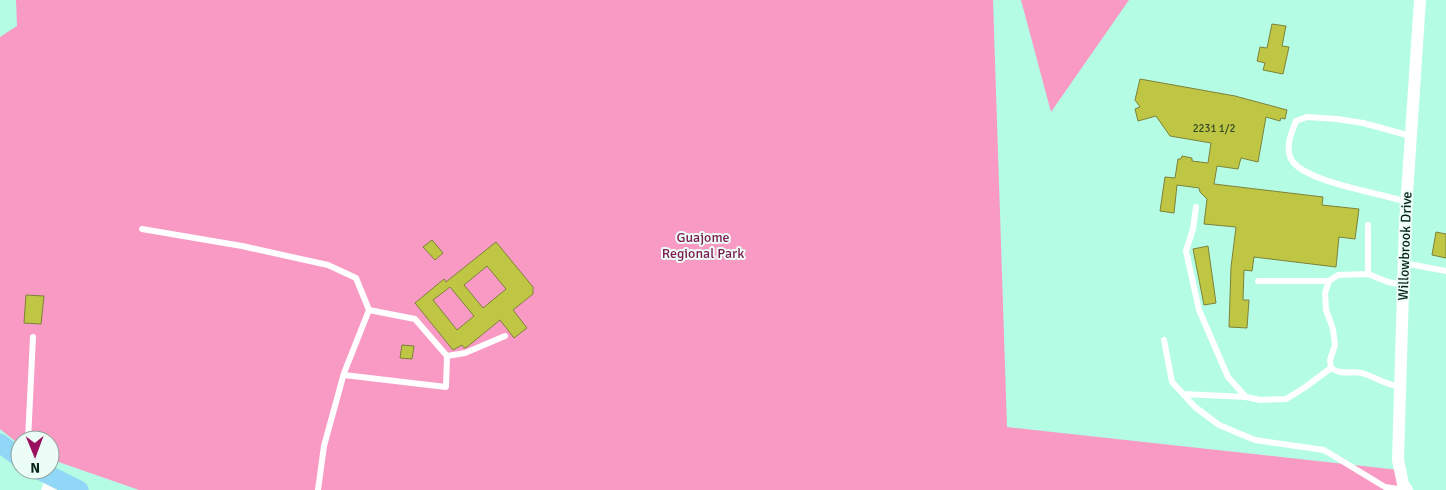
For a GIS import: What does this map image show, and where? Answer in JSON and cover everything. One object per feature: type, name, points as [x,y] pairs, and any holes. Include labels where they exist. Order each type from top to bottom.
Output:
[{"type":"main road","points":[[50,480],[80,490]]},
{"type":"street","name":"Willowbrook Drive","points":[[1406,490],[1398,460],[1400,387],[1407,202],[1420,0]]},
{"type":"lane","points":[[1407,202],[1345,187],[1309,173],[1293,162],[1288,147],[1296,121],[1307,116],[1363,123],[1411,136]]},
{"type":"lane","points":[[1196,207],[1193,230],[1186,251],[1199,310],[1228,377],[1246,397]]},
{"type":"lane","points":[[1368,225],[1368,274]]},
{"type":"lane","points":[[142,229],[242,246],[328,265],[356,278],[369,310],[344,375],[324,446],[318,490]]},
{"type":"lane","points":[[1404,263],[1446,271]]},
{"type":"lane","points":[[1258,281],[1329,281],[1338,275],[1368,274],[1388,282],[1404,285]]},
{"type":"lane","points":[[1329,281],[1325,293],[1326,310],[1335,345],[1330,360],[1331,368]]},
{"type":"lane","points":[[344,375],[446,387],[447,356],[415,319],[369,310]]},
{"type":"lane","points":[[447,356],[465,353],[504,336]]},
{"type":"lane","points":[[28,430],[33,337]]},
{"type":"lane","points":[[1164,340],[1172,382],[1196,407],[1219,425],[1255,440],[1324,450],[1385,488],[1406,490]]},
{"type":"lane","points":[[1183,394],[1246,397],[1260,400],[1286,399],[1331,368]]},
{"type":"lane","points":[[1331,368],[1336,371],[1361,373],[1400,387]]},
{"type":"green space","name":"Guajome Regional Park","points":[[16,0],[993,0],[1007,427],[1399,470],[1406,490],[139,490],[60,462],[60,430],[10,430],[10,437],[0,429],[0,37],[17,26]]},
{"type":"green space","points":[[1021,0],[1129,0],[1051,112]]},
{"type":"building","points":[[1272,24],[1286,26],[1282,46],[1289,47],[1283,74],[1263,70],[1265,63],[1257,61],[1260,47],[1267,48]]},
{"type":"building","points":[[1140,79],[1235,96],[1287,110],[1285,119],[1281,118],[1280,121],[1266,117],[1258,162],[1241,158],[1238,169],[1217,166],[1214,184],[1323,197],[1322,205],[1359,209],[1355,239],[1339,237],[1336,267],[1254,257],[1252,271],[1244,270],[1243,300],[1249,300],[1247,328],[1229,327],[1231,267],[1236,227],[1204,224],[1207,199],[1200,192],[1199,188],[1177,185],[1174,213],[1160,211],[1165,177],[1175,178],[1178,159],[1181,159],[1182,156],[1192,158],[1192,161],[1208,163],[1211,143],[1170,136],[1156,116],[1138,121],[1135,109],[1140,107],[1135,100]]},
{"type":"building","points":[[1436,232],[1446,234],[1446,258],[1432,255]]},
{"type":"building","points":[[432,240],[443,253],[435,260],[423,247]]},
{"type":"building","points":[[496,242],[533,287],[533,294],[513,310],[527,328],[514,338],[500,320],[467,347],[464,348],[462,345],[453,350],[415,303],[444,279],[446,282]],"holes":[[[487,266],[506,289],[483,308],[464,285]],[[450,287],[474,316],[457,330],[433,300]]]},
{"type":"building","points":[[1208,246],[1216,303],[1204,305],[1193,249]]},
{"type":"building","points":[[26,295],[44,296],[41,324],[24,323]]},
{"type":"building","points":[[402,345],[414,346],[412,359],[400,358]]}]
